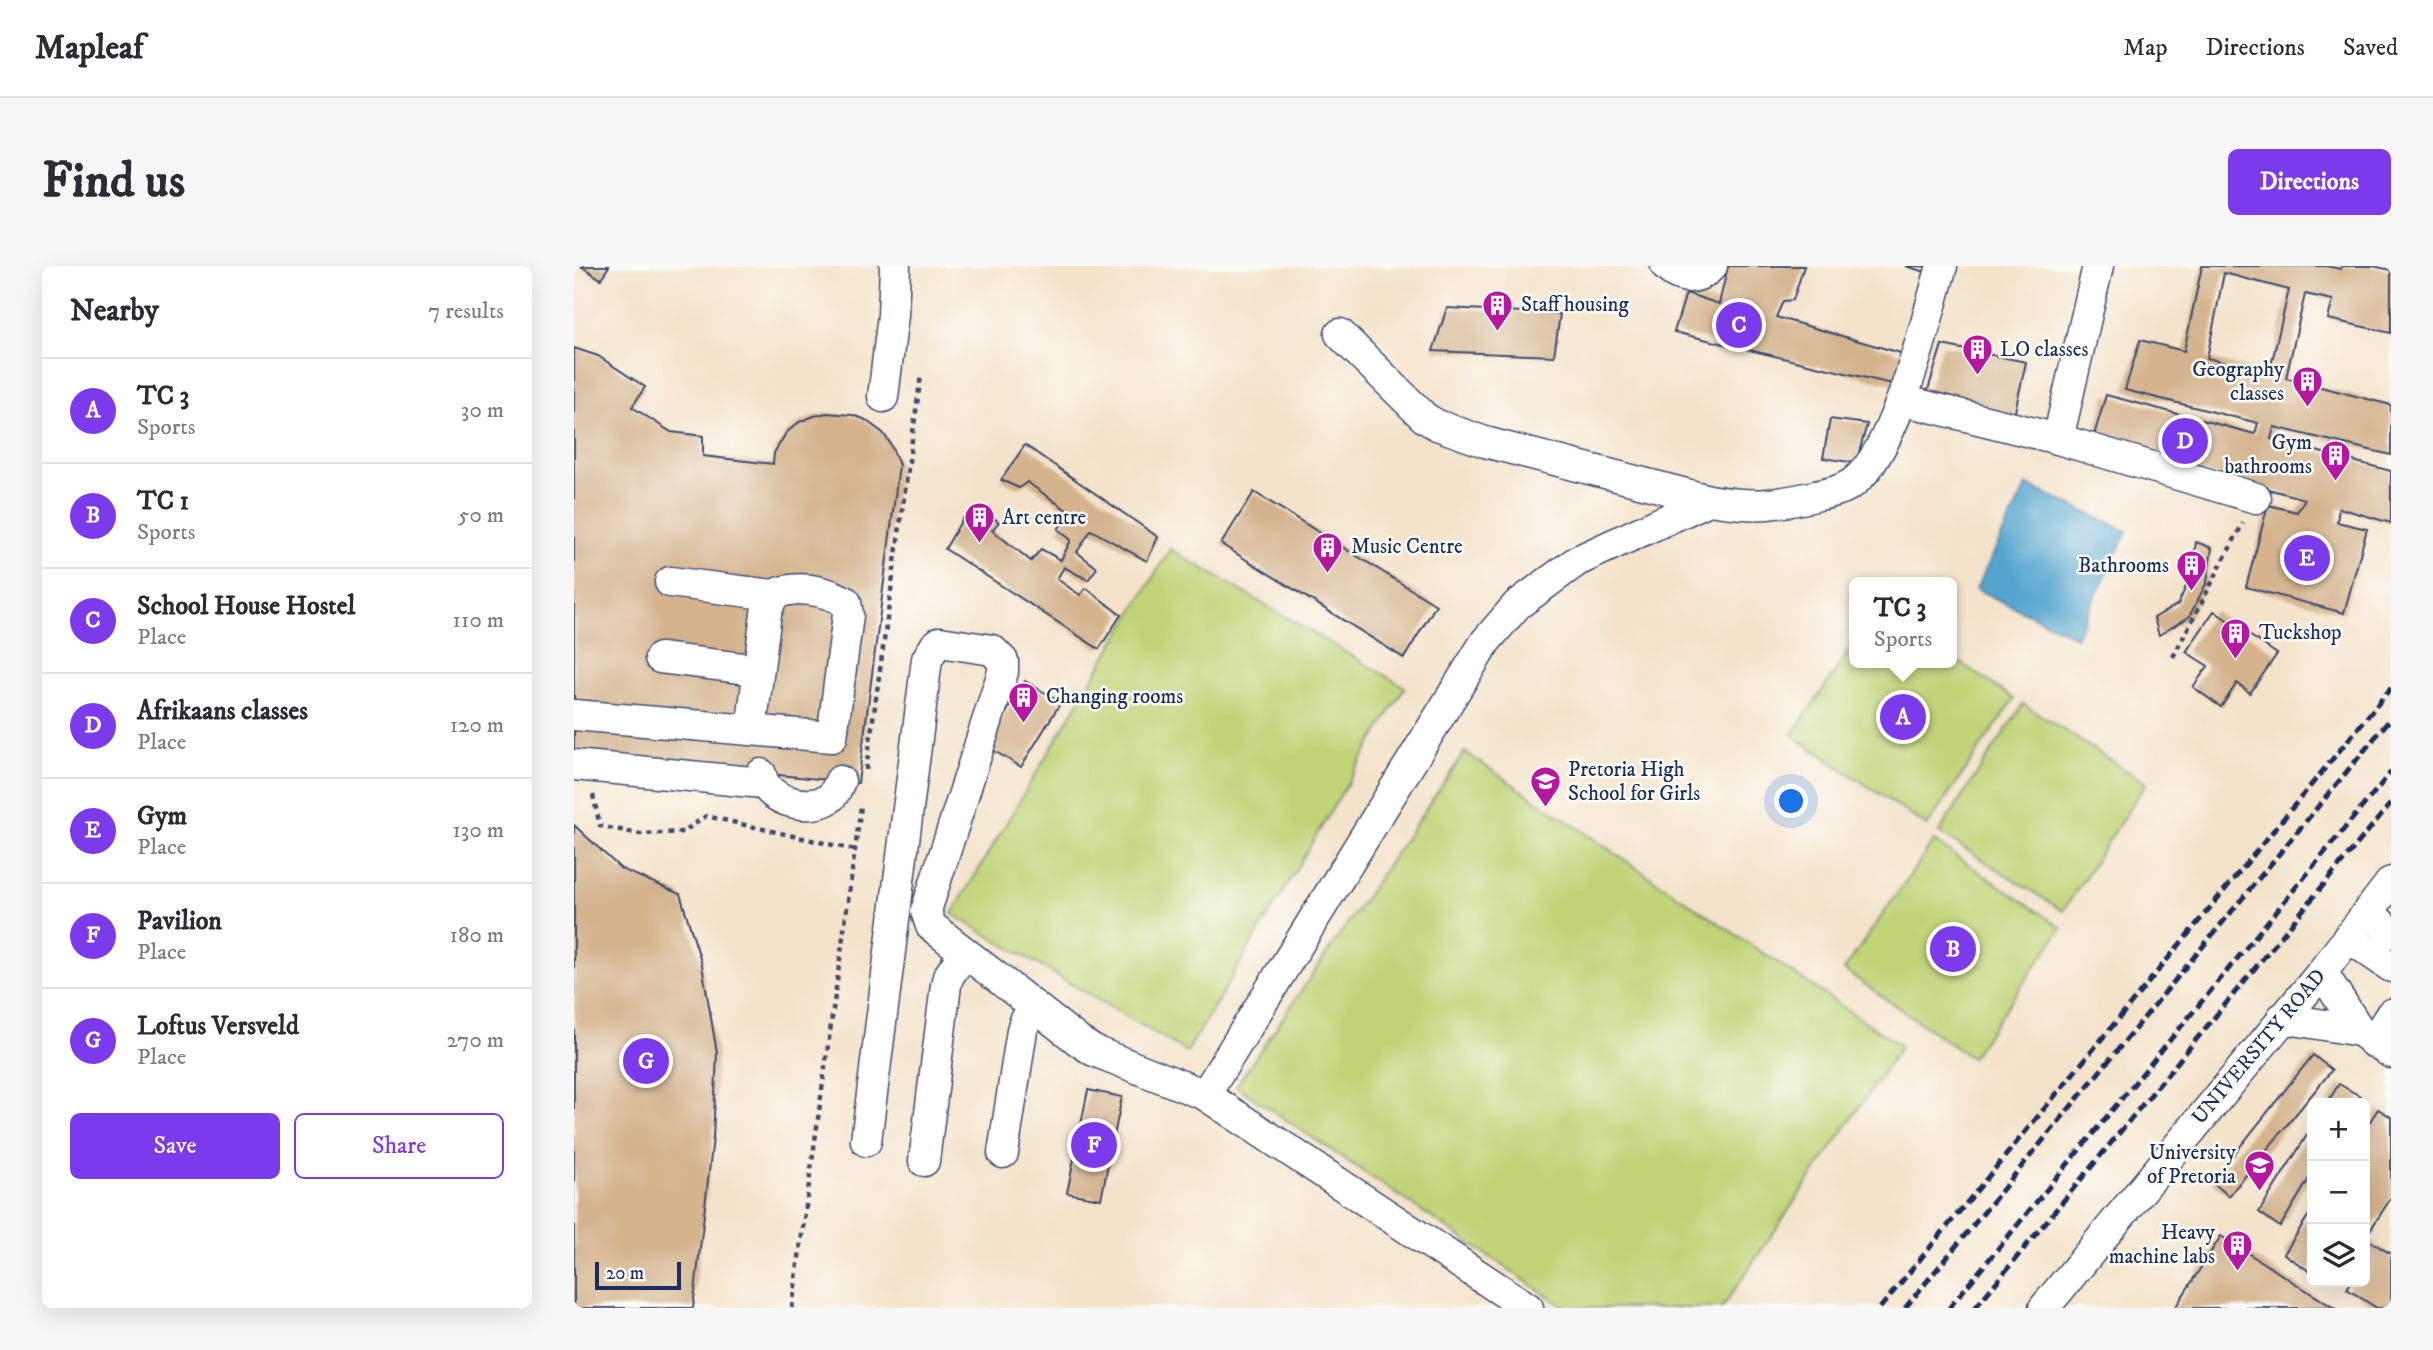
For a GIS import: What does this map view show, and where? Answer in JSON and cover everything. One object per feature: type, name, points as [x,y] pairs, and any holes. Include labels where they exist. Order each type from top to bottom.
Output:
[{"type":"street","points":[[883,397],[893,315],[895,266]]},
{"type":"street","points":[[1666,266],[1673,273],[1692,277],[1702,274],[1712,266]]},
{"type":"street","points":[[1339,334],[1425,418],[1437,425],[1485,442],[1709,500],[1762,506],[1778,505],[1843,489],[1868,468],[1902,400],[1942,266]]},
{"type":"street","points":[[2071,443],[2098,266]]},
{"type":"street","points":[[1902,400],[2071,443],[2256,498]]},
{"type":"street","points":[[1205,1096],[1486,641],[1517,605],[1577,561],[1709,500]]},
{"type":"street","points":[[574,715],[832,737],[848,615],[846,602],[830,593],[786,589],[773,595],[670,582]]},
{"type":"street","points":[[751,730],[766,613],[773,595]]},
{"type":"street","points":[[866,1141],[927,659],[940,642],[992,650],[1003,661],[1000,682],[926,911],[931,926],[1094,1051],[1205,1096],[1528,1308]]},
{"type":"street","points":[[660,658],[758,670]]},
{"type":"street","points":[[581,766],[762,778],[772,793],[806,803],[828,799],[836,790],[856,786]]},
{"type":"street","name":"UNIVERSITY ROAD","points":[[2044,1308],[2322,972],[2391,882]]},
{"type":"street","points":[[2368,911],[2391,933]]},
{"type":"street","points":[[2348,937],[2391,967]]},
{"type":"street","points":[[924,1161],[946,985],[948,977],[964,953]]},
{"type":"street","points":[[2322,972],[2375,1042]]},
{"type":"street","points":[[1003,1153],[1022,1030],[1035,1007]]},
{"type":"street","points":[[2375,1042],[2391,1014]]},
{"type":"street","points":[[2282,1018],[2375,1042]]},
{"type":"path","points":[[792,1308],[855,850],[856,786],[921,375]]},
{"type":"path","points":[[2173,657],[2256,498]]},
{"type":"path","points":[[581,766],[600,825],[640,834],[683,832],[706,816],[855,850]]},
{"type":"green space","points":[[1170,549],[1405,687],[1187,1052],[952,914]]},
{"type":"green space","points":[[1849,651],[1849,668],[1957,668],[1957,660],[2014,699],[1927,826],[1792,735]]},
{"type":"green space","points":[[2023,704],[2146,783],[2063,911],[1939,832]]},
{"type":"green space","points":[[1465,752],[1901,1046],[1722,1308],[1566,1308],[1236,1086]]},
{"type":"green space","points":[[1934,841],[2062,928],[1971,1058],[1844,970]]},
{"type":"water","points":[[2027,485],[2127,531],[2076,637],[1976,589]]},
{"type":"building","points":[[581,266],[609,266],[601,279]]},
{"type":"building","points":[[1728,266],[1804,266],[1793,300],[1783,301],[1776,317],[1904,354],[1896,385],[1674,332],[1686,293],[1719,304]]},
{"type":"building","points":[[1905,266],[1930,266],[1929,273]]},
{"type":"building","points":[[2202,266],[2326,266],[2341,269],[2342,266],[2373,266],[2391,270],[2391,333],[2328,319],[2333,300],[2305,294],[2286,378],[2391,405],[2391,455],[2274,427],[2271,439],[2391,471],[2391,523],[2339,508],[2337,522],[2367,529],[2344,613],[2246,587],[2268,505],[2297,512],[2305,499],[2092,442],[2106,395],[2255,434],[2258,423],[2125,390],[2140,340],[2184,351]],"holes":[[[2224,273],[2289,290],[2269,374],[2207,358]]]},
{"type":"building","name":"Staff housing","points":[[1447,308],[1560,314],[1554,356],[1433,351]]},
{"type":"building","name":"LO classes","points":[[1942,345],[2026,362],[2013,420],[1927,393]]},
{"type":"building","points":[[574,348],[598,356],[645,387],[632,407],[671,432],[703,436],[703,456],[773,464],[774,453],[786,433],[799,422],[827,413],[864,419],[883,433],[890,443],[899,465],[858,783],[574,754]]},
{"type":"building","points":[[1830,419],[1867,424],[1856,463],[1823,458]]},
{"type":"building","name":"Art centre","points":[[1025,445],[1158,537],[1147,561],[1091,530],[1077,552],[1097,568],[1088,580],[1064,567],[1057,579],[1080,595],[1086,588],[1121,615],[1099,649],[945,549],[963,518],[971,520],[979,508],[999,522],[992,530],[1031,561],[1041,549],[1061,560],[1071,540],[1058,529],[1071,513],[1027,482],[1019,488],[1001,480]]},
{"type":"building","name":"Music Centre","points":[[1254,492],[1436,605],[1404,658],[1221,544]]},
{"type":"building","name":"Bathrooms","points":[[2196,542],[2212,548],[2207,582],[2189,617],[2159,635],[2154,618],[2178,604],[2190,578]]},
{"type":"building","name":"Tuckshop","points":[[2214,611],[2277,654],[2250,693],[2237,683],[2221,707],[2193,687],[2208,666],[2186,652]]},
{"type":"building","name":"Changing rooms","points":[[1025,681],[1061,702],[1021,767],[986,746]]},
{"type":"building","points":[[574,825],[621,869],[680,894],[702,965],[717,1053],[713,1138],[693,1308],[574,1308]]},
{"type":"building","points":[[2313,1055],[2332,1070],[2229,1196],[2212,1182]]},
{"type":"building","points":[[2339,1084],[2360,1096],[2359,1098],[2330,1098]]},
{"type":"building","points":[[1088,1090],[1122,1097],[1101,1199],[1067,1193]]},
{"type":"building","points":[[2378,1109],[2391,1117],[2391,1198],[2370,1230],[2370,1121]]},
{"type":"building","points":[[2307,1135],[2307,1182],[2280,1227],[2259,1212]]},
{"type":"building","points":[[2307,1218],[2307,1270],[2284,1254]]},
{"type":"building","name":"Heavy machine labs","points":[[2221,1236],[2334,1308],[2175,1308]]},
{"type":"building","points":[[2370,1241],[2391,1254],[2391,1308],[2377,1308],[2347,1289],[2370,1287]]},
{"type":"railway","points":[[1880,1308],[2391,688]]},
{"type":"railway","points":[[1905,1308],[2391,718]]},
{"type":"railway","points":[[1949,1308],[2391,772]]},
{"type":"railway","points":[[1975,1308],[2391,803]]},
{"type":"place","name":"School House Hostel","points":[[1739,325]]},
{"type":"place","name":"Staff housing","points":[[1498,332]]},
{"type":"place","name":"LO classes","points":[[1977,377]]},
{"type":"place","name":"Geography classes","points":[[2307,409]]},
{"type":"place","name":"Afrikaans classes","points":[[2185,441]]},
{"type":"place","name":"Gym bathrooms","points":[[2335,482]]},
{"type":"place","name":"Art centre","points":[[979,545]]},
{"type":"place","name":"Gym","points":[[2307,558]]},
{"type":"place","name":"Music Centre","points":[[1328,574]]},
{"type":"place","name":"Bathrooms","points":[[2192,593]]},
{"type":"place","name":"Tuckshop","points":[[2236,660]]},
{"type":"place","name":"TC 3","points":[[1903,717]]},
{"type":"place","name":"Changing rooms","points":[[1023,724]]},
{"type":"place","name":"Pretoria High School for Girls","points":[[1545,809]]},
{"type":"place","name":"TC 1","points":[[1953,949]]},
{"type":"place","name":"Loftus Versveld","points":[[646,1061]]},
{"type":"place","name":"Pavilion","points":[[1094,1145]]},
{"type":"place","name":"University of Pretoria","points":[[2259,1192]]},
{"type":"place","name":"Heavy machine labs","points":[[2238,1272]]}]
